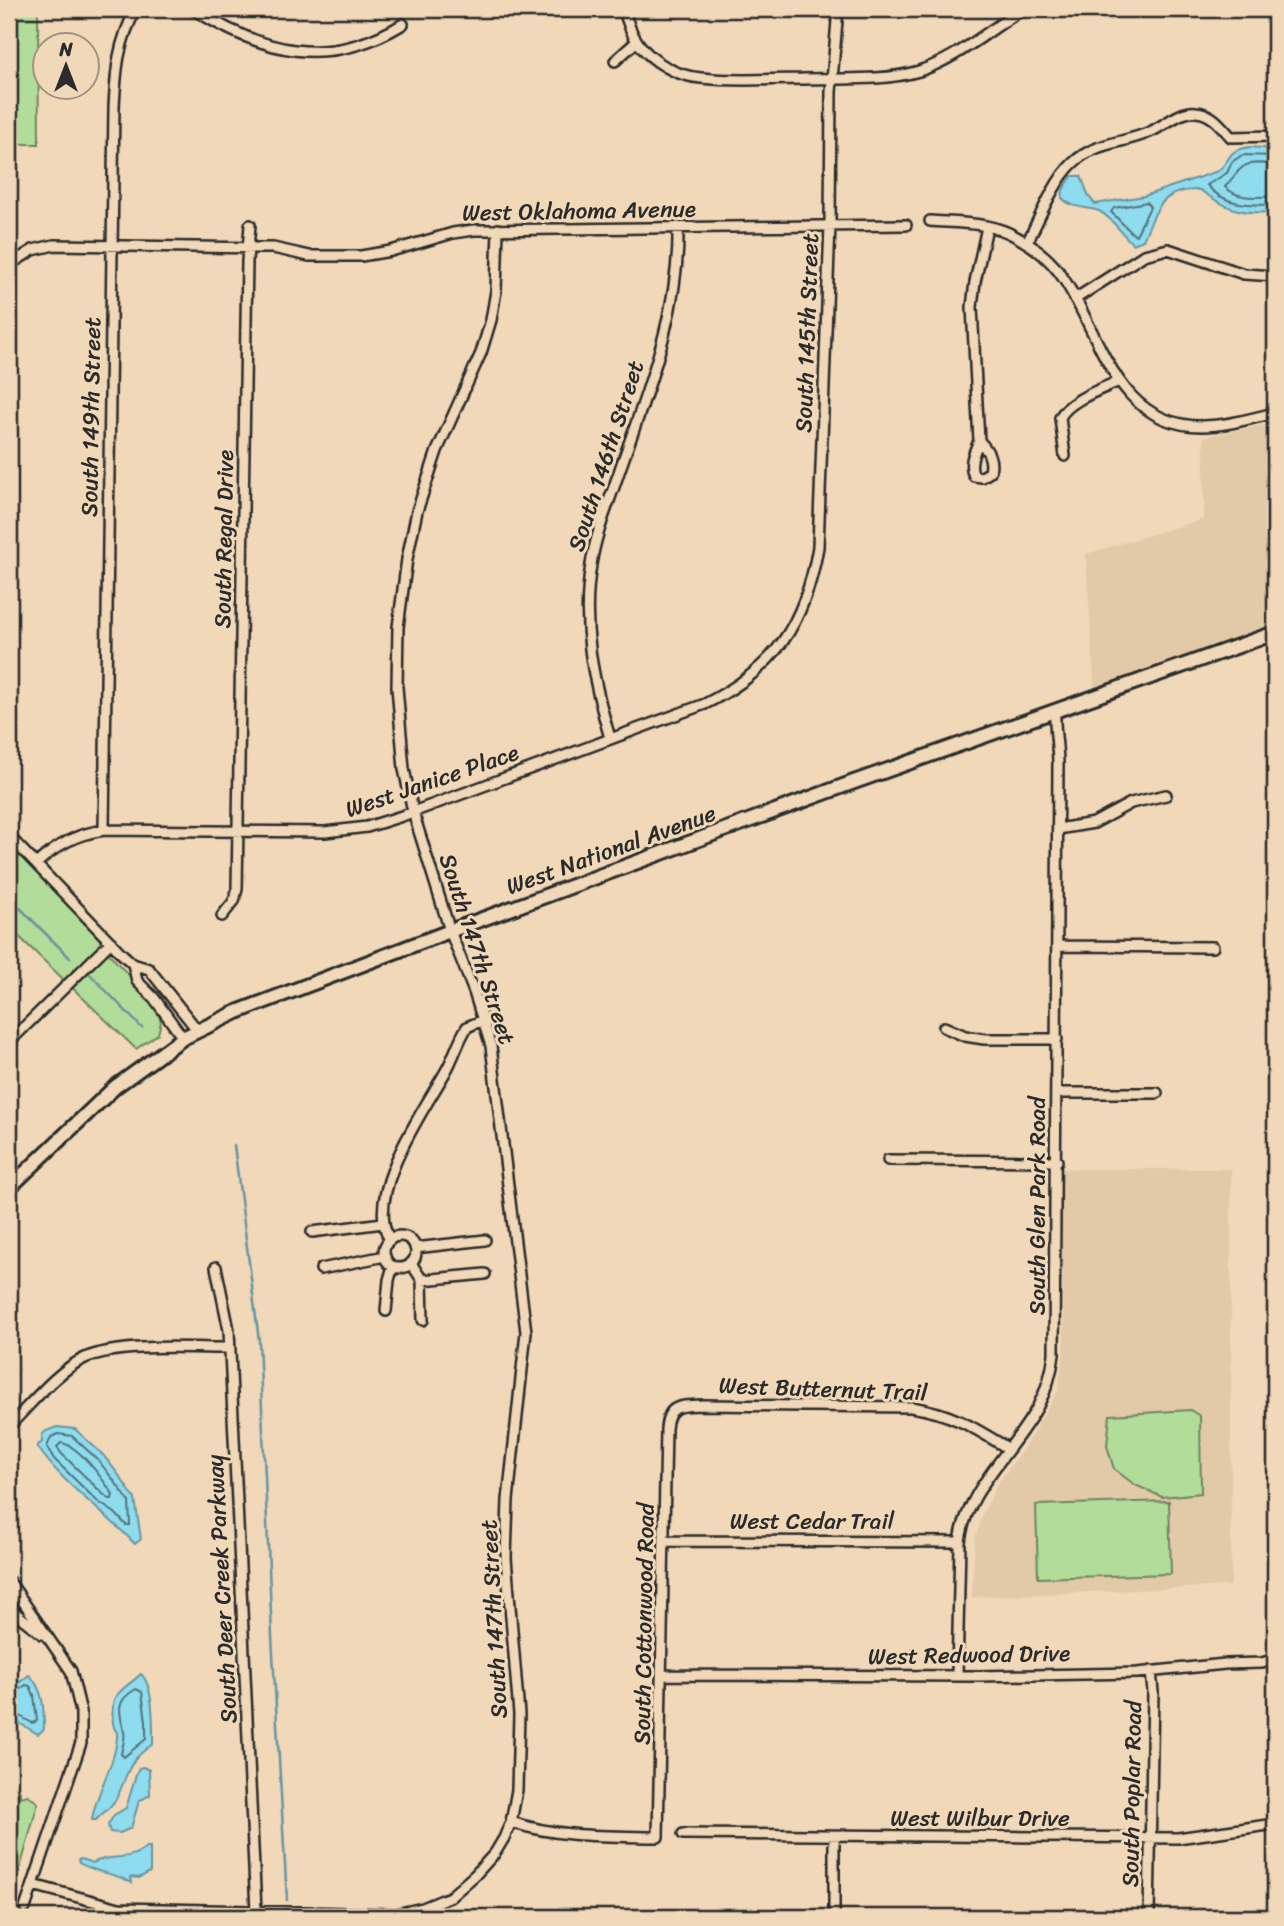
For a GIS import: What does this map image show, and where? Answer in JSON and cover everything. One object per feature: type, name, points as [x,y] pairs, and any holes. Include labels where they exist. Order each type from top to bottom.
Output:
[{"type":"main road","name":"West National Avenue","points":[[9,1188],[115,1087],[183,1038],[237,1012],[450,930],[1275,633]]},
{"type":"street","name":"South 149th Street","points":[[104,830],[116,63],[127,27],[136,9]]},
{"type":"street","points":[[193,9],[233,33],[283,49],[308,52],[342,49],[367,43],[403,24]]},
{"type":"street","points":[[624,9],[636,43],[666,67],[693,77],[744,79],[892,76],[933,66],[959,53],[1024,9]]},
{"type":"street","name":"South 145th Street","points":[[778,649],[801,612],[809,590],[818,547],[831,225],[832,78],[838,9]]},
{"type":"street","points":[[615,61],[636,43]]},
{"type":"street","points":[[1027,243],[1071,164],[1099,146],[1135,138],[1193,111],[1206,114],[1217,121],[1231,137],[1275,136]]},
{"type":"street","points":[[930,221],[1002,230],[1027,243],[1054,266],[1119,381],[1144,408],[1173,422],[1187,425],[1218,425],[1275,413]]},
{"type":"street","name":"South Regal Drive","points":[[222,916],[236,897],[239,832],[250,225]]},
{"type":"street","name":"West Oklahoma Avenue","points":[[9,265],[44,246],[248,247],[273,248],[309,256],[361,256],[391,251],[453,233],[498,229],[906,225]]},
{"type":"street","points":[[979,441],[972,307],[987,227]]},
{"type":"street","name":"South 146th Street","points":[[610,737],[598,699],[590,657],[587,603],[591,564],[601,524],[669,320],[678,228]]},
{"type":"street","name":"South 147th Street","points":[[498,229],[496,290],[491,320],[481,353],[437,451],[423,493],[407,559],[397,659],[398,729],[413,812],[450,930],[491,1046],[526,1332],[508,1500],[506,1558],[519,1714],[517,1790],[511,1822]]},
{"type":"street","points":[[1075,299],[1144,255],[1168,249],[1244,274],[1275,276]]},
{"type":"street","points":[[1065,456],[1060,423],[1062,413],[1075,403],[1119,381]]},
{"type":"street","name":"West Janice Place","points":[[36,864],[63,842],[88,832],[104,830],[344,831],[367,827],[680,713],[721,695],[752,676],[778,649]]},
{"type":"street","name":"South Glen Park Road","points":[[957,1676],[960,1542],[963,1524],[973,1502],[1037,1408],[1052,1368],[1056,1314],[1058,946],[1058,743],[1054,727],[1055,711]]},
{"type":"street","points":[[1058,829],[1094,823],[1131,803],[1166,795]]},
{"type":"street","points":[[9,836],[133,964],[149,969],[198,1031]]},
{"type":"street","points":[[10,1037],[111,942]]},
{"type":"street","points":[[1058,946],[1213,947]]},
{"type":"street","points":[[133,964],[137,981],[154,998],[183,1038]]},
{"type":"street","points":[[390,1240],[383,1223],[389,1182],[403,1144],[448,1069],[467,1027],[483,1020]]},
{"type":"street","points":[[944,1027],[965,1036],[984,1039],[1057,1039]]},
{"type":"street","points":[[1057,1093],[1157,1093]]},
{"type":"street","points":[[888,1160],[1056,1161]]},
{"type":"street","points":[[312,1232],[383,1223]]},
{"type":"street","points":[[400,1236],[413,1243],[415,1248],[411,1263],[402,1268],[393,1266],[385,1256],[384,1248],[390,1240],[400,1236]]},
{"type":"street","points":[[415,1248],[485,1240]]},
{"type":"street","points":[[321,1269],[385,1256]]},
{"type":"street","points":[[411,1263],[422,1280],[423,1320]]},
{"type":"street","name":"South Deer Creek Parkway","points":[[216,1266],[229,1330],[256,1910]]},
{"type":"street","points":[[386,1311],[388,1280],[393,1266]]},
{"type":"street","points":[[422,1280],[485,1274]]},
{"type":"street","points":[[9,1426],[69,1368],[84,1359],[116,1350],[229,1348]]},
{"type":"street","name":"West Butternut Trail","points":[[670,1412],[677,1407],[704,1405],[911,1407],[931,1410],[961,1420],[1009,1449]]},
{"type":"street","name":"South Cottonwood Road","points":[[511,1822],[560,1834],[658,1837],[666,1429],[670,1412]]},
{"type":"street","name":"West Cedar Trail","points":[[664,1541],[960,1542]]},
{"type":"street","points":[[9,1581],[72,1674],[81,1712],[81,1742],[25,1908]]},
{"type":"street","points":[[9,1608],[49,1639]]},
{"type":"street","name":"West Redwood Drive","points":[[662,1675],[957,1676],[1151,1671],[1262,1663],[1275,1659]]},
{"type":"street","name":"South Poplar Road","points":[[1149,1917],[1153,1692],[1151,1671]]},
{"type":"street","points":[[33,1885],[119,1908],[395,1914],[423,1908],[450,1896],[495,1853],[511,1822]]},
{"type":"street","name":"West Wilbur Drive","points":[[683,1834],[1150,1839],[1196,1837],[1275,1824]]},
{"type":"street","points":[[834,1836],[834,1917]]},
{"type":"shaded area","points":[[1275,423],[1275,633],[1095,697],[1086,554],[1204,519],[1204,437]]},
{"type":"shaded area","points":[[1060,1169],[1231,1169],[1231,1586],[972,1597],[975,1539],[983,1514],[997,1485],[1024,1448],[1058,1391],[1064,1350]]},
{"type":"green space","points":[[9,9],[38,9],[38,32],[32,32],[32,102],[39,102],[39,144],[9,144]]},
{"type":"green space","points":[[9,843],[96,931],[110,955],[148,997],[161,1022],[158,1034],[136,1049],[9,927]]},
{"type":"green space","points":[[1190,1410],[1200,1416],[1201,1493],[1162,1497],[1135,1485],[1114,1469],[1107,1446],[1110,1415]]},
{"type":"green space","points":[[1169,1501],[1171,1574],[1038,1578],[1036,1505]]},
{"type":"green space","points":[[9,1782],[20,1791],[20,1797],[28,1795],[38,1803],[9,1909]]},
{"type":"water","points":[[1250,147],[1275,149],[1275,212],[1235,209],[1200,190],[1187,190],[1162,203],[1143,240],[1133,244],[1104,214],[1095,209],[1071,204],[1062,198],[1063,190],[1072,176],[1081,176],[1089,197],[1095,204],[1144,196],[1218,171],[1232,153]]},
{"type":"water","points":[[57,1427],[75,1429],[103,1455],[135,1499],[141,1539],[135,1544],[59,1473],[37,1446],[42,1442],[42,1435],[46,1431]]},
{"type":"water","points":[[141,1674],[151,1697],[153,1744],[137,1757],[129,1768],[114,1802],[96,1820],[92,1820],[116,1748],[117,1733],[113,1721],[115,1697]]},
{"type":"water","points":[[29,1675],[38,1687],[42,1700],[44,1729],[38,1734],[9,1717],[9,1690]]},
{"type":"water","points":[[143,1767],[149,1770],[150,1795],[139,1801],[131,1828],[120,1833],[110,1832],[108,1825],[114,1815],[126,1808],[137,1772]]},
{"type":"water","points":[[150,1847],[150,1872],[139,1878],[131,1877],[132,1883],[86,1866],[78,1860],[93,1863],[132,1855]]},
{"type":"waterway","points":[[9,897],[70,958]]},
{"type":"waterway","points":[[90,974],[142,1028]]},
{"type":"waterway","points":[[234,1145],[259,1341],[287,1900]]}]
